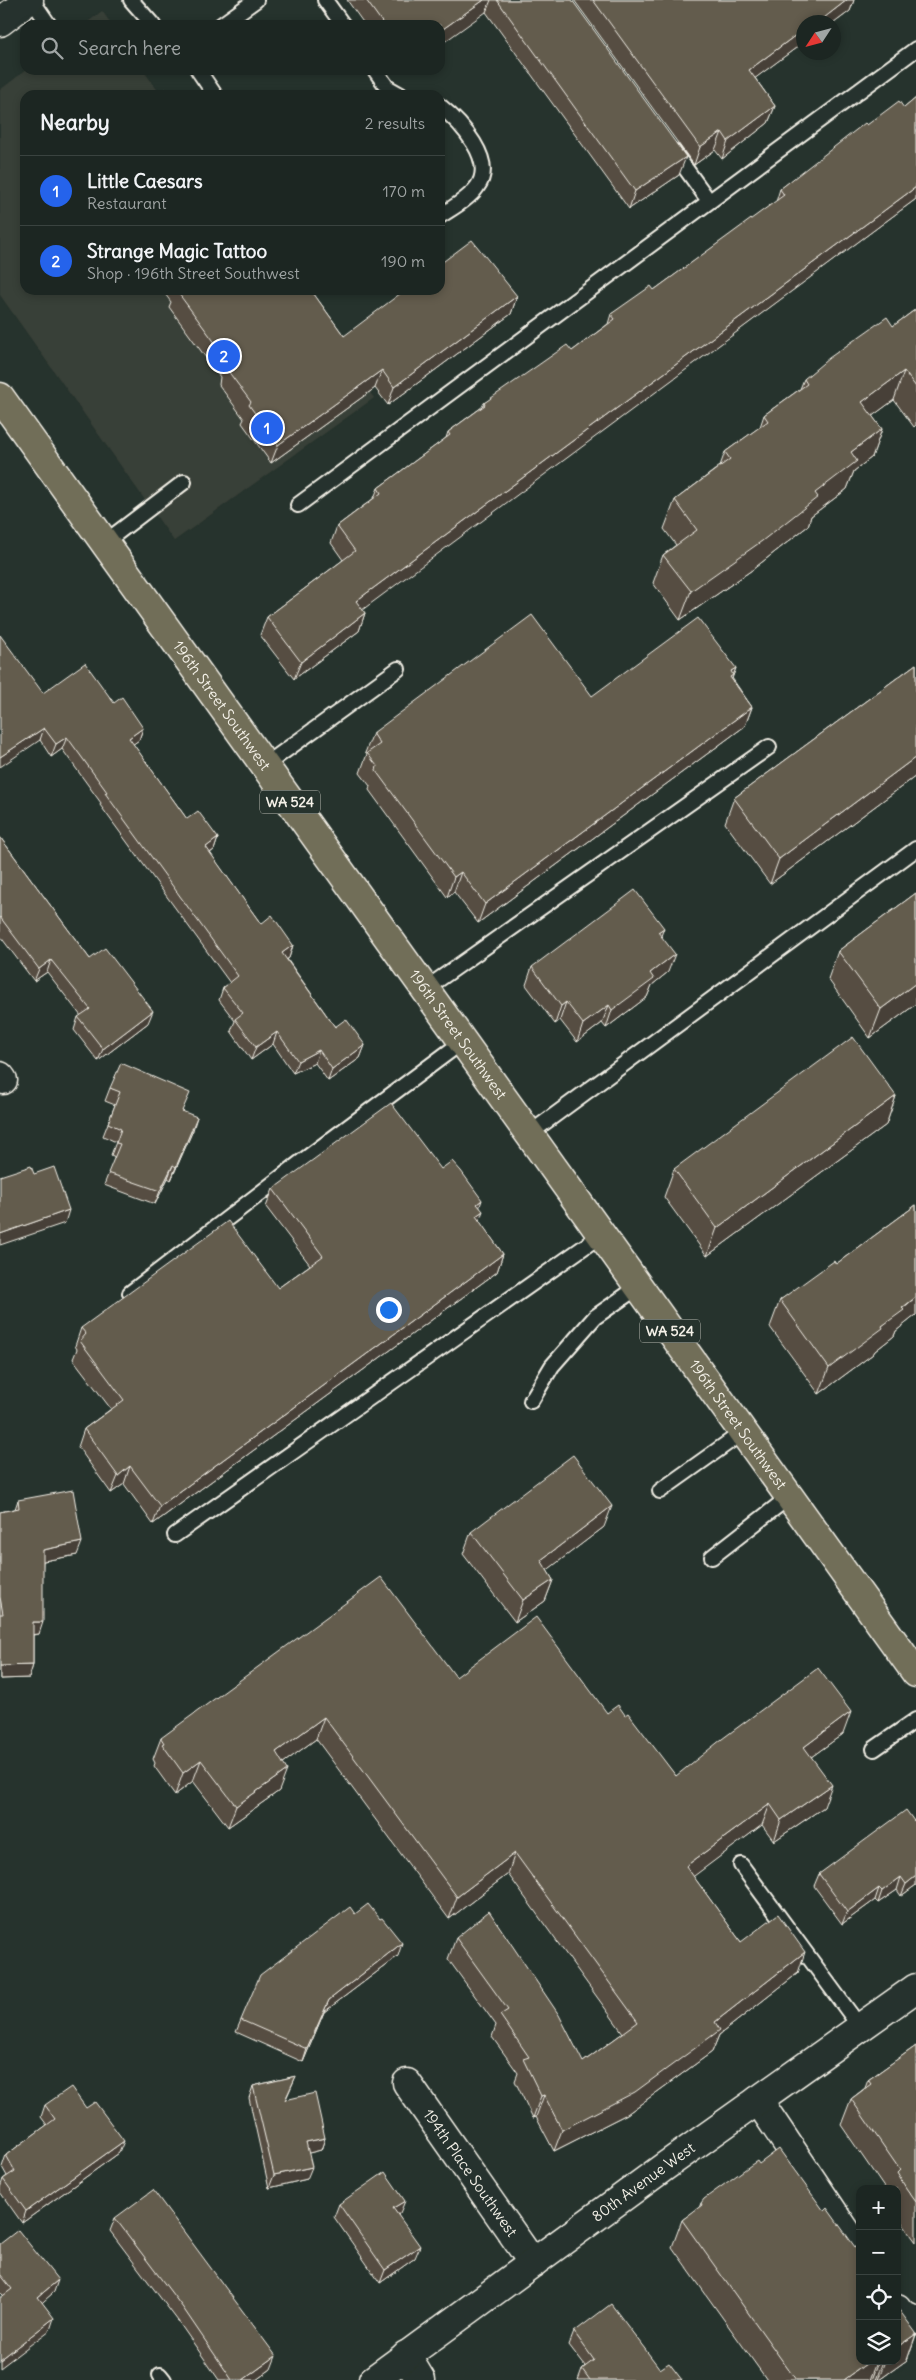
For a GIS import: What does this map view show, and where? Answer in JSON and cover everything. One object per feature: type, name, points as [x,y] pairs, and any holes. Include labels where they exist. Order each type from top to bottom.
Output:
[{"type":"main road","name":"196th Street Southwest","points":[[0,397],[916,1673]]},
{"type":"street","points":[[0,22],[30,0]]},
{"type":"street","name":"80th Avenue West","points":[[372,2380],[758,2100],[916,1988]]},
{"type":"street","name":"194th Place Southwest","points":[[407,2083],[532,2263]]},
{"type":"street","points":[[758,2100],[856,2246]]},
{"type":"street","points":[[901,2313],[916,2320]]},
{"type":"street","points":[[406,2355],[421,2380]]},
{"type":"lane","points":[[30,0],[45,20]]},
{"type":"lane","points":[[131,0],[149,20]]},
{"type":"lane","points":[[228,20],[256,0]]},
{"type":"lane","points":[[325,0],[339,20]]},
{"type":"lane","points":[[298,505],[916,48]]},
{"type":"lane","points":[[201,75],[212,90]]},
{"type":"lane","points":[[379,75],[387,87],[392,90]]},
{"type":"lane","points":[[445,110],[479,151],[484,175],[476,189],[445,212]]},
{"type":"lane","points":[[662,137],[709,201]]},
{"type":"lane","points":[[104,543],[184,482]]},
{"type":"lane","points":[[264,766],[398,670]]},
{"type":"lane","points":[[424,990],[769,747]]},
{"type":"lane","points":[[529,1134],[916,849]]},
{"type":"lane","points":[[122,1299],[462,1042]]},
{"type":"lane","points":[[174,1535],[601,1235]]},
{"type":"lane","points":[[531,1401],[552,1366],[595,1317],[638,1287]]},
{"type":"lane","points":[[660,1491],[743,1432]]},
{"type":"lane","points":[[712,1557],[790,1497]]},
{"type":"lane","points":[[874,1749],[916,1720]]},
{"type":"lane","points":[[741,1865],[860,2027]]},
{"type":"shaded area","points":[[102,11],[108,20],[90,20]]},
{"type":"shaded area","points":[[20,75],[147,75],[157,90],[20,90],[20,295],[302,295],[374,398],[174,541],[0,295],[0,90]]},
{"type":"building","points":[[366,0],[484,0],[445,27],[445,20],[380,20]]},
{"type":"building","points":[[497,0],[572,0],[686,157],[635,191]]},
{"type":"building","points":[[593,0],[847,0],[828,15],[796,15],[796,35],[749,70],[775,106],[728,141],[722,132],[700,147]]},
{"type":"building","points":[[916,98],[916,187],[356,601],[365,613],[301,662],[267,617],[355,551],[337,526],[381,493],[378,488],[450,435],[448,432],[485,405],[484,403],[567,345],[572,351],[615,319],[611,314],[651,286],[654,290],[784,195],[780,189],[865,123],[867,125],[899,101],[904,108]]},
{"type":"building","points":[[472,240],[517,296],[394,387],[382,370],[278,445],[249,405],[251,402],[225,367],[227,359],[180,295],[315,295],[344,336],[398,295],[445,295],[445,260]]},
{"type":"building","points":[[916,309],[916,387],[904,371],[862,402],[882,429],[851,452],[857,461],[815,493],[818,497],[762,541],[691,591],[663,555],[697,530],[675,500],[730,459],[725,452],[768,421],[764,415],[807,384],[804,379],[829,358],[887,317],[893,326]]},
{"type":"building","points":[[532,615],[592,696],[698,618],[736,668],[731,671],[733,675],[730,677],[752,707],[485,904],[461,872],[454,877],[376,771],[377,766],[367,753],[380,744],[373,733]]},
{"type":"building","points":[[0,635],[43,693],[85,663],[114,703],[122,697],[143,728],[129,738],[187,819],[198,811],[218,838],[206,847],[261,924],[272,915],[293,945],[282,953],[335,1027],[346,1019],[365,1045],[332,1069],[319,1050],[298,1061],[277,1032],[256,1047],[235,1019],[243,1013],[223,988],[238,976],[105,793],[107,792],[67,737],[56,744],[44,728],[0,757]]},
{"type":"building","points":[[916,664],[916,757],[779,859],[734,798]]},
{"type":"building","points":[[0,837],[90,959],[105,948],[153,1011],[103,1049],[78,1017],[90,1009],[51,960],[39,969],[0,917]]},
{"type":"building","points":[[635,890],[664,928],[658,932],[675,954],[650,973],[654,979],[612,1010],[609,1005],[583,1024],[566,1002],[561,1006],[532,967]]},
{"type":"building","points":[[916,893],[916,983],[881,1009],[838,951]]},
{"type":"building","points":[[853,1037],[896,1096],[717,1228],[674,1169]]},
{"type":"building","points":[[121,1063],[190,1093],[182,1111],[197,1117],[176,1167],[173,1165],[160,1191],[108,1173],[120,1144],[116,1143],[121,1129],[108,1123],[120,1092],[110,1088]]},
{"type":"building","points":[[391,1103],[441,1169],[452,1161],[461,1171],[482,1200],[477,1204],[483,1211],[476,1216],[503,1254],[160,1506],[130,1466],[118,1476],[84,1429],[124,1400],[80,1341],[86,1334],[81,1328],[228,1221],[278,1288],[323,1256],[273,1189]]},
{"type":"building","points":[[31,1166],[34,1174],[54,1167],[69,1210],[0,1234],[0,1176]]},
{"type":"building","points":[[916,1205],[916,1297],[902,1308],[904,1310],[882,1326],[883,1328],[829,1368],[780,1300],[834,1261],[836,1264]]},
{"type":"building","points":[[573,1455],[612,1506],[541,1560],[553,1580],[523,1600],[471,1532]]},
{"type":"building","points":[[73,1490],[82,1542],[43,1550],[43,1622],[33,1622],[33,1665],[0,1666],[0,1614],[3,1614],[0,1597],[0,1512],[19,1508],[18,1500]]},
{"type":"building","points":[[381,1577],[456,1677],[536,1617],[607,1713],[618,1705],[625,1715],[628,1713],[676,1776],[722,1739],[818,1668],[851,1712],[804,1747],[832,1785],[781,1820],[770,1804],[686,1866],[741,1942],[778,1914],[805,1952],[715,2022],[720,2030],[635,2092],[562,2130],[544,2095],[541,2096],[523,2059],[529,2057],[500,2015],[508,2010],[456,1938],[489,1911],[559,2015],[583,2062],[638,2022],[515,1853],[457,1897],[324,1717],[276,1752],[287,1770],[236,1806],[201,1760],[183,1773],[162,1744],[164,1743],[161,1738]]},
{"type":"building","points":[[906,1810],[914,1821],[916,1820],[916,1876],[906,1884],[901,1877],[882,1891],[879,1888],[847,1912],[819,1874]]},
{"type":"building","points":[[368,1904],[402,1943],[329,2000],[307,2049],[241,2020],[260,1975],[350,1907],[355,1914]]},
{"type":"building","points":[[916,2046],[916,2202],[897,2173],[900,2170],[851,2099],[871,2084],[868,2080]]},
{"type":"building","points":[[296,2076],[285,2100],[315,2093],[325,2138],[306,2142],[312,2167],[274,2175],[253,2086]]},
{"type":"building","points":[[71,2087],[86,2108],[95,2102],[124,2141],[26,2211],[3,2179],[15,2171],[6,2155],[55,2119],[45,2105]]},
{"type":"building","points":[[779,2149],[824,2211],[827,2208],[856,2248],[856,2365],[865,2365],[844,2380],[796,2380],[682,2220],[702,2205],[701,2203],[704,2199],[757,2161],[759,2164]]},
{"type":"building","points":[[385,2172],[405,2201],[393,2208],[420,2246],[385,2270],[339,2204]]},
{"type":"building","points":[[153,2190],[276,2356],[243,2380],[232,2380],[183,2308],[115,2218]]},
{"type":"building","points":[[18,2230],[58,2280],[38,2297],[54,2318],[0,2360],[0,2298],[12,2289],[0,2274],[0,2244]]},
{"type":"building","points":[[611,2304],[660,2369],[669,2363],[682,2380],[590,2380],[582,2369],[594,2360],[574,2332]]},
{"type":"building","points":[[901,2312],[916,2333],[901,2344]]},
{"type":"place","name":"Strange Magic Tattoo","points":[[224,356]]},
{"type":"place","name":"Little Caesars","points":[[267,428]]}]
